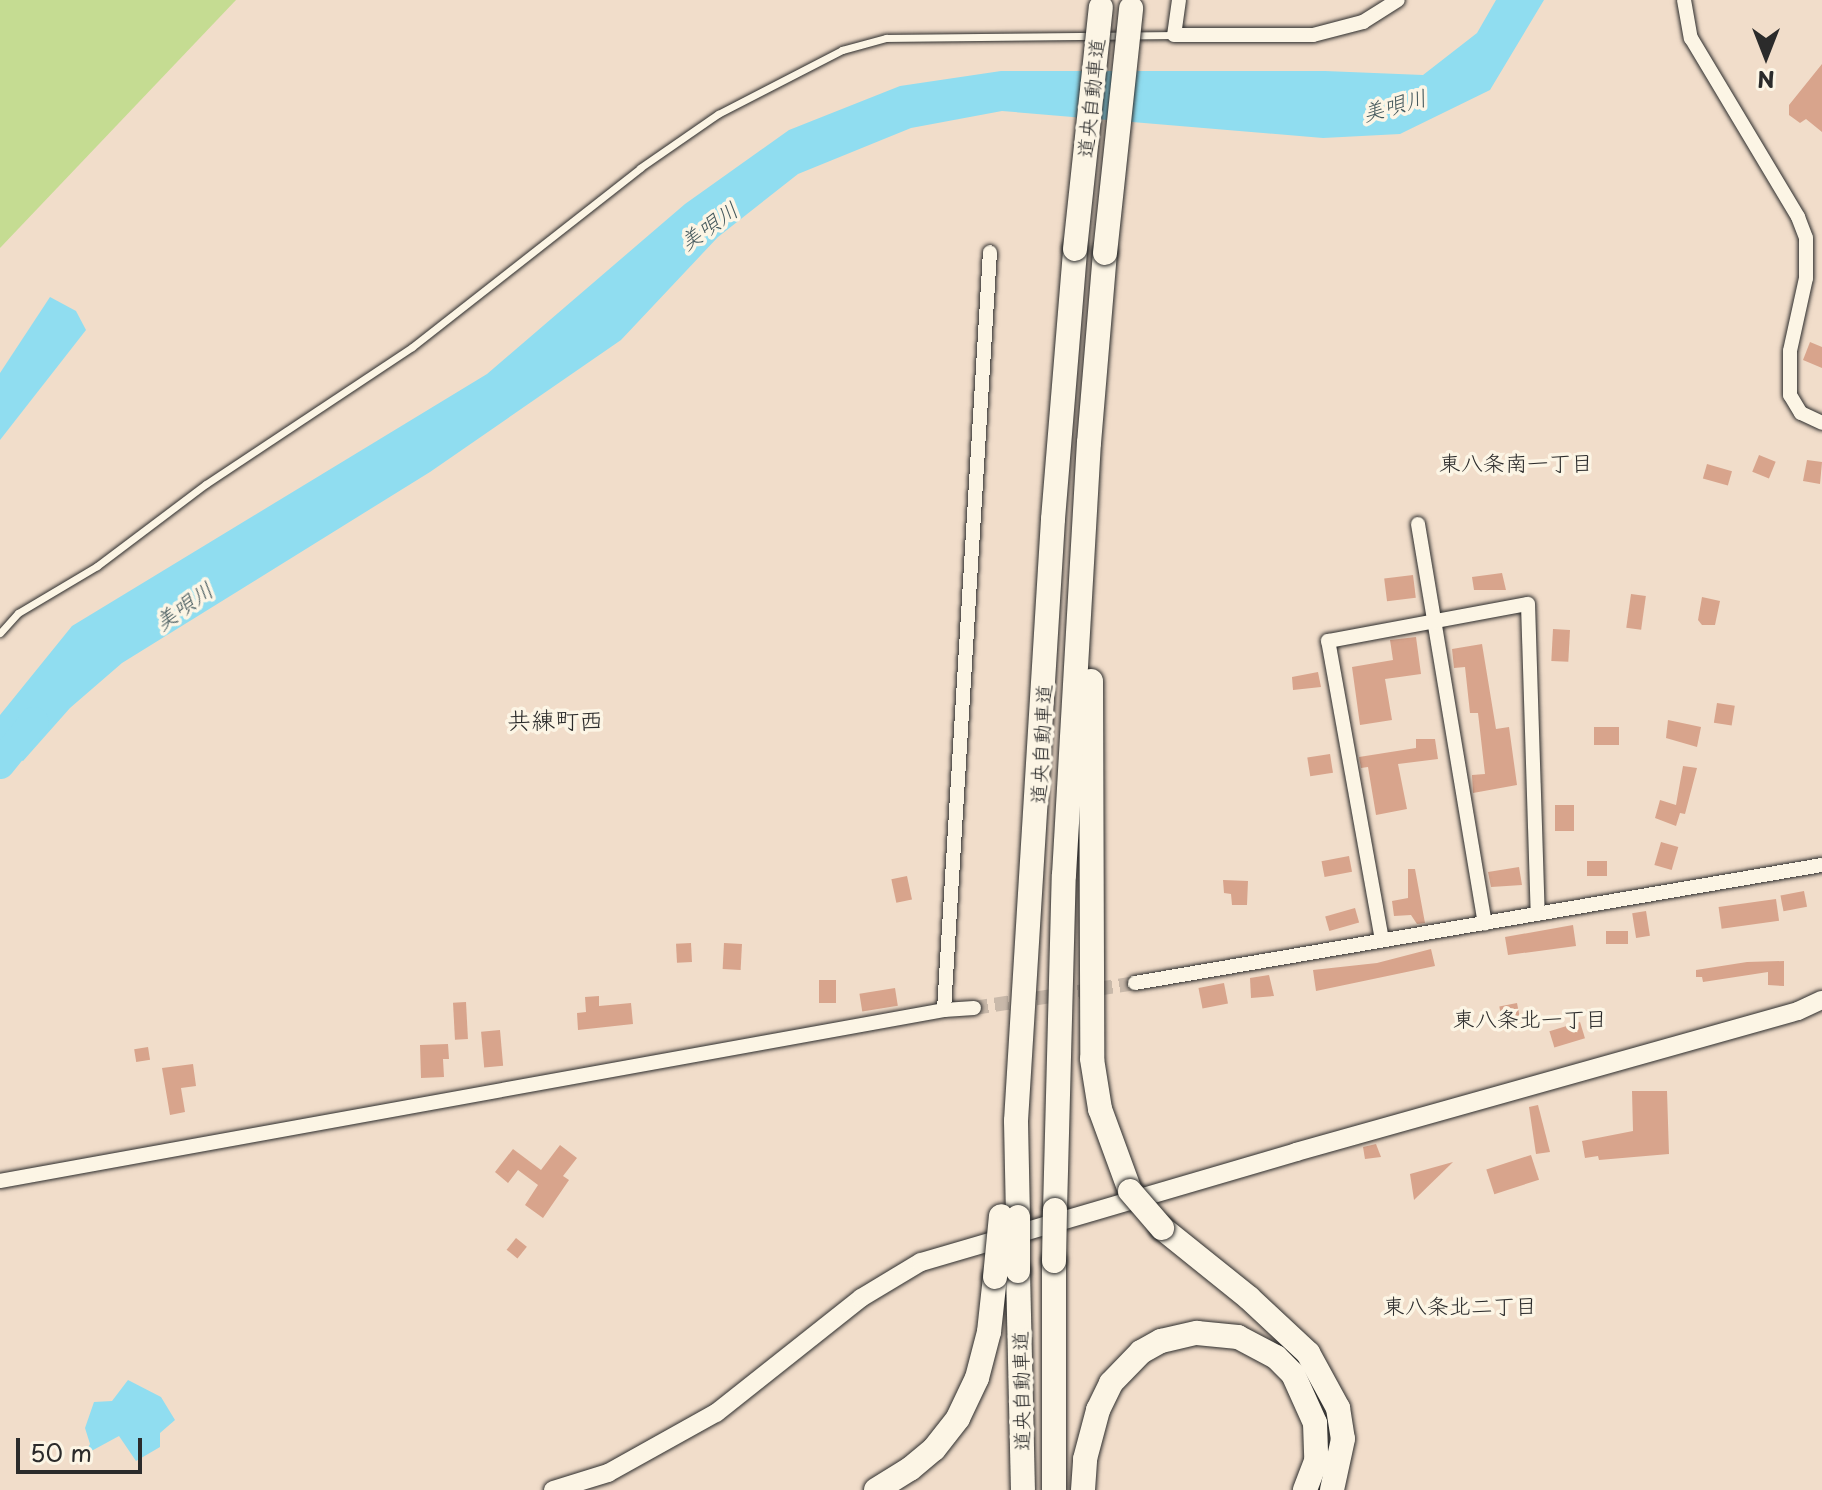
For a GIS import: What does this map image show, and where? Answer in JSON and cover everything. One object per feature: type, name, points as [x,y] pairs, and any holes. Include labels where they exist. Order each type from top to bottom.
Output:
[{"type":"highway","name":"道央自動車道","points":[[1023,1490],[1007,1274],[1010,1217],[1053,519],[1075,249],[1102,3]]},
{"type":"highway","name":"道央自動車道","points":[[1054,1490],[1054,1261],[1064,875],[1089,443],[1131,4]]},
{"type":"highway","points":[[1089,443],[1092,1059],[1100,1109],[1130,1191],[1162,1228],[1249,1298],[1308,1353],[1338,1408],[1343,1439],[1332,1490]]},
{"type":"highway","points":[[876,1490],[910,1469],[934,1449],[958,1418],[977,1378],[1007,1274]]},
{"type":"highway","points":[[1083,1490],[1085,1459],[1098,1410],[1111,1383],[1126,1365],[1161,1341],[1217,1333],[1238,1337],[1276,1357],[1304,1391],[1315,1423],[1317,1444],[1313,1471],[1305,1490]]},
{"type":"street","points":[[1179,0],[1174,35],[1313,35],[1363,22],[1398,0]]},
{"type":"street","points":[[1684,0],[1691,38],[1798,217],[1806,238],[1806,278],[1790,351],[1790,395],[1801,413],[1822,423]]},
{"type":"street","points":[[944,1010],[990,252]]},
{"type":"street","points":[[1418,524],[1485,923]]},
{"type":"street","points":[[1382,940],[1328,641],[1528,604],[1538,914]]},
{"type":"street","points":[[1135,983],[1822,865]]},
{"type":"street","points":[[553,1490],[608,1473],[716,1413],[861,1298],[921,1262],[1342,1139],[1798,1011],[1822,1000]]},
{"type":"street","points":[[0,1181],[944,1010],[974,1008]]},
{"type":"lane","points":[[0,633],[18,613],[97,566],[206,484],[412,347],[640,168],[718,114],[842,50],[886,38],[1174,35]]},
{"type":"green space","points":[[0,0],[236,0],[0,248]]},
{"type":"water","points":[[1496,0],[1544,0],[1490,90],[1400,134],[1323,138],[1002,111],[911,128],[798,174],[718,237],[621,340],[430,472],[122,663],[70,708],[23,761],[0,750],[0,715],[72,626],[487,374],[685,204],[789,130],[900,86],[1001,71],[1325,71],[1423,75],[1477,33]]},
{"type":"water","points":[[50,297],[76,311],[86,330],[0,440],[0,373]]},
{"type":"water","points":[[128,1380],[161,1397],[175,1420],[160,1433],[160,1447],[136,1461],[119,1436],[84,1455],[90,1444],[85,1428],[94,1402],[112,1401]]},
{"type":"building","points":[[1822,64],[1822,132],[1806,119],[1800,123],[1789,115],[1789,105]]},
{"type":"building","points":[[1810,342],[1822,347],[1822,368],[1803,360]]},
{"type":"building","points":[[1759,455],[1776,462],[1769,478],[1752,472]]},
{"type":"building","points":[[1807,460],[1822,462],[1820,484],[1803,481]]},
{"type":"building","points":[[1707,464],[1732,471],[1728,486],[1703,478]]},
{"type":"building","points":[[1502,573],[1506,590],[1474,590],[1472,577]]},
{"type":"building","points":[[1413,575],[1416,598],[1387,601],[1384,579]]},
{"type":"building","points":[[1631,594],[1646,596],[1641,630],[1626,628]]},
{"type":"building","points":[[1702,597],[1720,601],[1715,625],[1702,625],[1698,620]]},
{"type":"building","points":[[1553,629],[1570,630],[1568,662],[1551,661]]},
{"type":"building","points":[[1416,637],[1421,674],[1385,679],[1392,720],[1360,725],[1352,667],[1393,660],[1390,640]]},
{"type":"building","points":[[1482,644],[1496,729],[1509,727],[1517,785],[1473,793],[1472,775],[1485,774],[1478,713],[1470,713],[1465,667],[1454,668],[1452,649]]},
{"type":"building","points":[[1318,672],[1321,687],[1293,690],[1292,677]]},
{"type":"building","points":[[1717,703],[1735,706],[1732,726],[1714,723]]},
{"type":"building","points":[[1668,720],[1701,727],[1697,747],[1666,738]]},
{"type":"building","points":[[1594,727],[1619,727],[1619,745],[1594,745]]},
{"type":"building","points":[[1416,739],[1435,739],[1438,759],[1398,764],[1407,809],[1376,815],[1368,767],[1361,768],[1359,757],[1416,748]]},
{"type":"building","points":[[1330,754],[1333,773],[1310,776],[1307,758]]},
{"type":"building","points":[[1683,766],[1697,768],[1685,814],[1680,813],[1676,826],[1655,818],[1660,800],[1676,805]]},
{"type":"building","points":[[1555,805],[1574,805],[1574,831],[1555,831]]},
{"type":"building","points":[[1661,842],[1678,847],[1672,870],[1654,865]]},
{"type":"building","points":[[1349,856],[1352,872],[1325,877],[1322,861]]},
{"type":"building","points":[[1587,861],[1607,861],[1607,876],[1587,876]]},
{"type":"building","points":[[1519,867],[1522,885],[1491,887],[1488,872]]},
{"type":"building","points":[[1408,869],[1415,869],[1425,923],[1417,924],[1411,915],[1394,916],[1392,901],[1408,898]]},
{"type":"building","points":[[907,876],[912,899],[896,903],[891,879]]},
{"type":"building","points":[[1223,880],[1248,881],[1247,905],[1232,905],[1231,894],[1224,893]]},
{"type":"building","points":[[1804,891],[1807,907],[1783,911],[1780,896]]},
{"type":"building","points":[[1776,899],[1779,921],[1722,929],[1719,907]]},
{"type":"building","points":[[1355,908],[1359,922],[1329,931],[1325,917]]},
{"type":"building","points":[[1646,911],[1650,936],[1636,938],[1632,913]]},
{"type":"building","points":[[1573,925],[1576,946],[1508,955],[1505,937]]},
{"type":"building","points":[[1606,931],[1628,931],[1628,944],[1606,944]]},
{"type":"building","points":[[691,943],[692,962],[677,963],[676,944]]},
{"type":"building","points":[[724,943],[742,944],[741,970],[723,969]]},
{"type":"building","points":[[1431,949],[1435,966],[1316,991],[1313,970],[1377,963]]},
{"type":"building","points":[[1784,961],[1784,986],[1768,985],[1768,972],[1703,982],[1702,977],[1696,977],[1696,970],[1747,962]]},
{"type":"building","points":[[1269,975],[1274,996],[1251,998],[1250,978]]},
{"type":"building","points":[[819,980],[836,980],[836,1003],[819,1003]]},
{"type":"building","points":[[1224,983],[1228,1004],[1202,1009],[1198,988]]},
{"type":"building","points":[[895,988],[898,1006],[862,1011],[859,994]]},
{"type":"building","points":[[599,996],[599,1006],[631,1003],[633,1024],[578,1030],[577,1013],[586,1012],[585,997]]},
{"type":"building","points":[[466,1002],[468,1039],[455,1040],[453,1003]]},
{"type":"building","points":[[1517,1003],[1520,1018],[1502,1021],[1499,1006]]},
{"type":"building","points":[[1580,1022],[1585,1038],[1554,1048],[1549,1031]]},
{"type":"building","points":[[500,1030],[503,1066],[484,1068],[481,1032]]},
{"type":"building","points":[[448,1044],[449,1059],[443,1059],[444,1077],[421,1078],[420,1045]]},
{"type":"building","points":[[148,1047],[150,1060],[136,1062],[134,1049]]},
{"type":"building","points":[[193,1064],[196,1086],[181,1088],[185,1112],[170,1115],[162,1068]]},
{"type":"building","points":[[1632,1091],[1667,1091],[1669,1154],[1599,1160],[1598,1156],[1585,1158],[1582,1141],[1633,1131]]},
{"type":"building","points":[[1538,1105],[1550,1152],[1536,1154],[1529,1107]]},
{"type":"building","points":[[1376,1144],[1381,1157],[1365,1159],[1363,1147]]},
{"type":"building","points":[[560,1145],[577,1158],[563,1176],[569,1180],[543,1218],[525,1205],[538,1185],[518,1170],[508,1183],[495,1172],[513,1149],[541,1170]]},
{"type":"building","points":[[1531,1155],[1539,1180],[1494,1194],[1486,1170]]},
{"type":"building","points":[[1453,1162],[1414,1200],[1410,1174]]},
{"type":"building","points":[[516,1238],[527,1247],[517,1258],[507,1250]]},
{"type":"waterway","name":"美唄川","points":[[0,764],[34,722]]},
{"type":"tunnel","points":[[974,1008],[1135,983]]},
{"type":"district","name":"東八条南一丁目","points":[[1516,462]]},
{"type":"district","name":"共練町西","points":[[555,720]]},
{"type":"district","name":"東八条北一丁目","points":[[1530,1018]]},
{"type":"district","name":"東八条北二丁目","points":[[1460,1305]]}]
